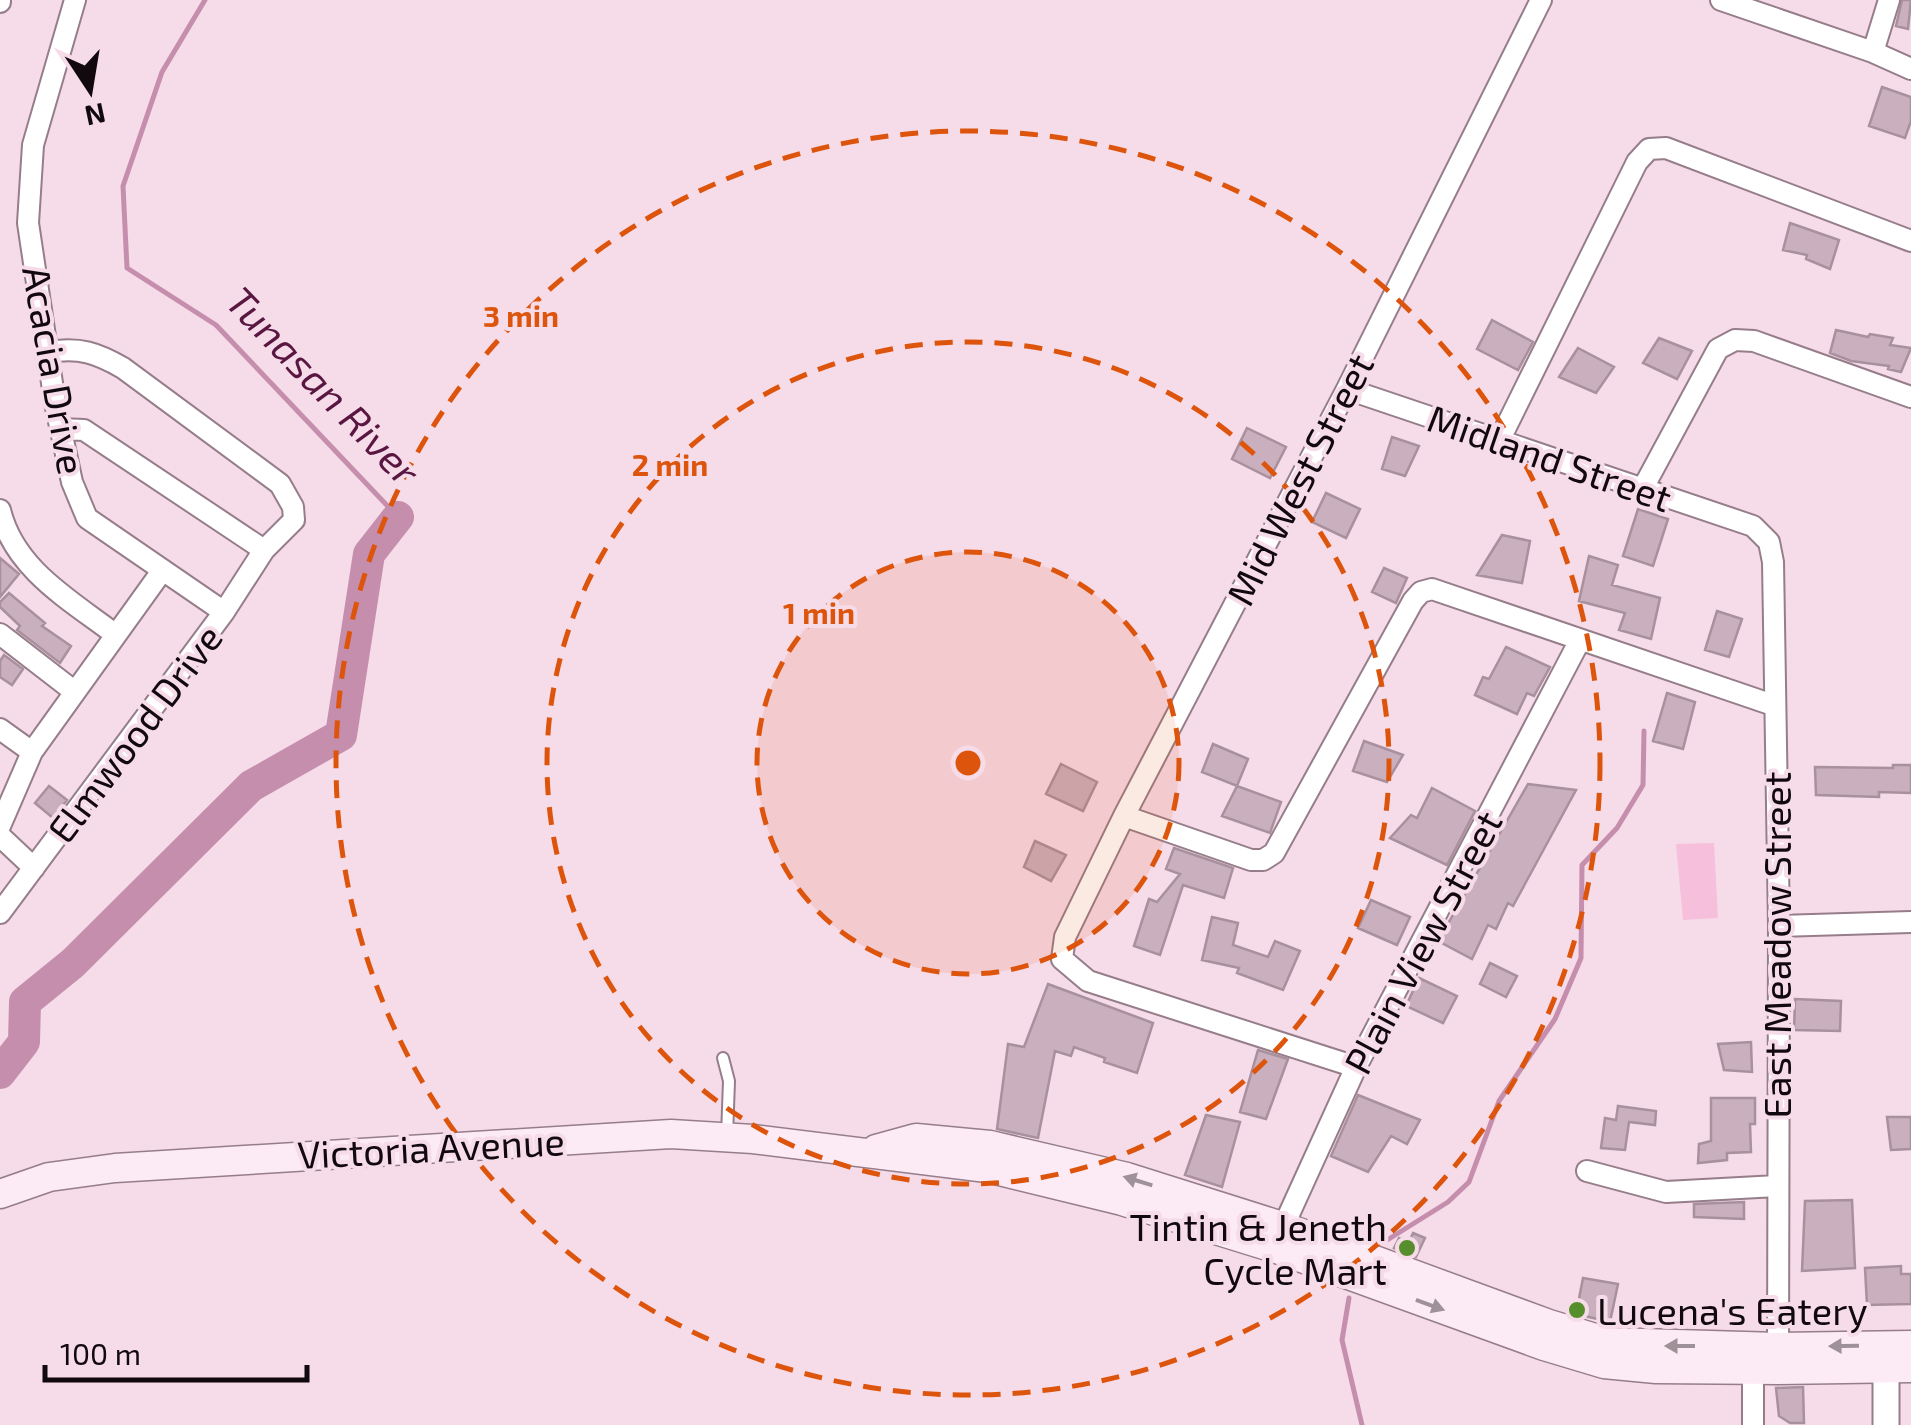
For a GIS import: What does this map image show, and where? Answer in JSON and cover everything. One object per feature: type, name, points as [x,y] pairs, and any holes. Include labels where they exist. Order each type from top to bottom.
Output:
[{"type":"main road","name":"Victoria Avenue","points":[[0,1194],[49,1177],[114,1168],[671,1134],[865,1152],[988,1156],[1122,1201],[1278,1237],[1544,1346],[1606,1353],[1656,1369],[1765,1359],[1898,1357]]},
{"type":"street","name":"Acacia Drive","points":[[75,0],[33,146],[28,224],[72,482],[87,518],[224,612]]},
{"type":"street","name":"Mid West Street","points":[[1356,1067],[1088,981],[1062,959],[1065,937],[1542,0]]},
{"type":"street","points":[[1721,0],[1873,52],[1911,69]]},
{"type":"street","points":[[1873,52],[1888,0]]},
{"type":"street","points":[[1500,439],[1637,162],[1649,149],[1666,148],[1911,240]]},
{"type":"street","points":[[1643,488],[1718,349],[1735,340],[1754,340],[1911,396]]},
{"type":"street","name":"Elmwood Drive","points":[[0,913],[224,612],[264,550],[294,520],[293,507],[280,484],[109,360],[95,352],[73,348],[50,352]]},
{"type":"street","name":"Midland Street","points":[[1346,389],[1753,526]]},
{"type":"street","points":[[61,428],[84,430],[264,550]]},
{"type":"street","points":[[0,510],[14,546],[37,575],[116,635]]},
{"type":"street","name":"East Meadow Street","points":[[1753,526],[1769,542],[1773,562],[1779,926],[1777,1186],[1765,1359],[1753,1425]]},
{"type":"street","points":[[0,826],[32,752],[162,571]]},
{"type":"street","points":[[1124,816],[1250,860],[1263,860],[1274,853],[1420,592],[1432,589],[1773,705]]},
{"type":"street","points":[[0,634],[75,692]]},
{"type":"street","name":"Plain View Street","points":[[1278,1237],[1356,1067],[1580,640]]},
{"type":"street","points":[[0,729],[32,752]]},
{"type":"street","points":[[0,836],[34,868]]},
{"type":"street","points":[[1779,926],[1911,922]]},
{"type":"street","points":[[1587,1171],[1666,1192],[1777,1186]]},
{"type":"street","points":[[1886,1425],[1898,1357]]},
{"type":"lane","points":[[724,1058],[729,1081],[726,1137]]},
{"type":"shaded area","points":[[1714,843],[1718,918],[1683,920],[1676,844]]},
{"type":"building","points":[[1902,0],[1911,0],[1908,29],[1896,26]]},
{"type":"building","points":[[1882,87],[1911,97],[1911,121],[1905,138],[1869,126]]},
{"type":"building","points":[[1790,223],[1839,240],[1830,269],[1806,259],[1807,255],[1783,250]]},
{"type":"building","points":[[1492,320],[1533,342],[1518,370],[1477,349]]},
{"type":"building","points":[[1836,330],[1893,338],[1890,345],[1911,348],[1901,372],[1830,353]]},
{"type":"building","points":[[1659,338],[1692,351],[1677,379],[1643,363]]},
{"type":"building","points":[[1578,348],[1614,367],[1596,393],[1559,377]]},
{"type":"building","points":[[1247,428],[1286,447],[1270,478],[1232,459]]},
{"type":"building","points":[[1392,437],[1419,446],[1405,476],[1382,469]]},
{"type":"building","points":[[1326,493],[1360,509],[1346,538],[1312,522]]},
{"type":"building","points":[[1638,509],[1668,519],[1653,566],[1623,556]]},
{"type":"building","points":[[1502,535],[1530,541],[1522,583],[1477,575]]},
{"type":"building","points":[[1589,556],[1618,565],[1612,585],[1660,598],[1651,639],[1619,630],[1625,613],[1579,601]]},
{"type":"building","points":[[0,558],[19,574],[0,597]]},
{"type":"building","points":[[1384,568],[1407,578],[1396,603],[1372,592]]},
{"type":"building","points":[[9,593],[45,623],[42,626],[71,646],[60,663],[17,630],[20,626],[0,607]]},
{"type":"building","points":[[1717,611],[1742,619],[1729,657],[1705,650]]},
{"type":"building","points":[[1506,647],[1550,667],[1534,696],[1527,693],[1517,714],[1475,695],[1483,677],[1489,679]]},
{"type":"building","points":[[4,655],[23,669],[12,685],[0,677]]},
{"type":"building","points":[[1667,693],[1695,702],[1683,749],[1653,741]]},
{"type":"building","points":[[1364,741],[1403,755],[1387,782],[1353,771]]},
{"type":"building","points":[[1213,744],[1248,759],[1237,786],[1202,772]]},
{"type":"building","points":[[1061,764],[1097,782],[1083,811],[1046,794]]},
{"type":"building","points":[[1911,765],[1911,793],[1879,792],[1879,797],[1816,795],[1815,767]]},
{"type":"building","points":[[1528,784],[1576,790],[1513,906],[1508,903],[1496,929],[1488,925],[1472,959],[1438,941]]},
{"type":"building","points":[[49,786],[67,800],[53,818],[35,803]]},
{"type":"building","points":[[1237,786],[1281,802],[1270,833],[1222,816]]},
{"type":"building","points":[[1432,788],[1475,811],[1447,865],[1390,838],[1411,815],[1417,818]]},
{"type":"building","points":[[1035,841],[1066,855],[1051,881],[1024,867]]},
{"type":"building","points":[[1174,848],[1233,868],[1224,898],[1183,885],[1160,955],[1134,946],[1149,899],[1157,902],[1180,874],[1166,869]]},
{"type":"building","points":[[1371,900],[1410,917],[1397,945],[1358,928]]},
{"type":"building","points":[[1212,917],[1238,923],[1233,945],[1268,957],[1275,941],[1300,951],[1283,990],[1237,973],[1239,968],[1202,960]]},
{"type":"building","points":[[1490,963],[1517,976],[1506,997],[1480,984]]},
{"type":"building","points":[[1419,978],[1457,996],[1443,1023],[1406,1006]]},
{"type":"building","points":[[1048,984],[1153,1023],[1137,1073],[1074,1047],[1071,1056],[1055,1051],[1038,1138],[997,1129],[1008,1044],[1024,1047]]},
{"type":"building","points":[[1795,999],[1841,1001],[1840,1031],[1794,1030]]},
{"type":"building","points":[[1751,1042],[1752,1072],[1724,1070],[1718,1044]]},
{"type":"building","points":[[1258,1050],[1288,1059],[1266,1119],[1240,1112]]},
{"type":"building","points":[[1358,1095],[1420,1120],[1407,1144],[1391,1136],[1368,1172],[1331,1156]]},
{"type":"building","points":[[1711,1098],[1755,1098],[1755,1124],[1750,1124],[1751,1152],[1727,1153],[1727,1160],[1698,1163],[1699,1144],[1711,1141]]},
{"type":"building","points":[[1618,1106],[1656,1111],[1655,1125],[1629,1122],[1625,1150],[1601,1148],[1605,1118],[1616,1120]]},
{"type":"building","points":[[1206,1115],[1240,1122],[1222,1187],[1185,1175]]},
{"type":"building","points":[[1887,1117],[1911,1117],[1911,1149],[1891,1150]]},
{"type":"building","points":[[1852,1200],[1855,1268],[1802,1271],[1805,1201]]},
{"type":"building","points":[[1744,1202],[1744,1219],[1694,1217],[1694,1204]]},
{"type":"building","name":"Tintin & Jeneth Cycle Mart","points":[[1413,1233],[1425,1238],[1416,1257],[1394,1248],[1399,1238],[1409,1242]]},
{"type":"building","points":[[1901,1266],[1901,1274],[1911,1274],[1911,1304],[1867,1305],[1865,1268]]},
{"type":"building","points":[[1583,1278],[1618,1284],[1610,1322],[1576,1314]]},
{"type":"building","points":[[1803,1387],[1804,1423],[1790,1423],[1779,1416],[1776,1388]]},
{"type":"waterway","name":"Tunasan River","points":[[205,0],[162,72],[123,186],[127,268],[216,325],[398,517]]},
{"type":"waterway","name":"Tunasan River","points":[[0,1073],[24,1042],[25,1002],[73,963],[251,786],[341,735],[369,554],[398,517]]},
{"type":"waterway","points":[[1384,1242],[1448,1202],[1469,1182],[1499,1101],[1555,1019],[1581,958],[1582,865],[1617,828],[1643,785],[1644,731]]},
{"type":"waterway","points":[[1349,1298],[1342,1340],[1362,1425]]},
{"type":"place","name":"Tintin & Jeneth Cycle Mart","points":[[1407,1248]]},
{"type":"place","name":"Lucena's Eatery","points":[[1577,1310]]}]
